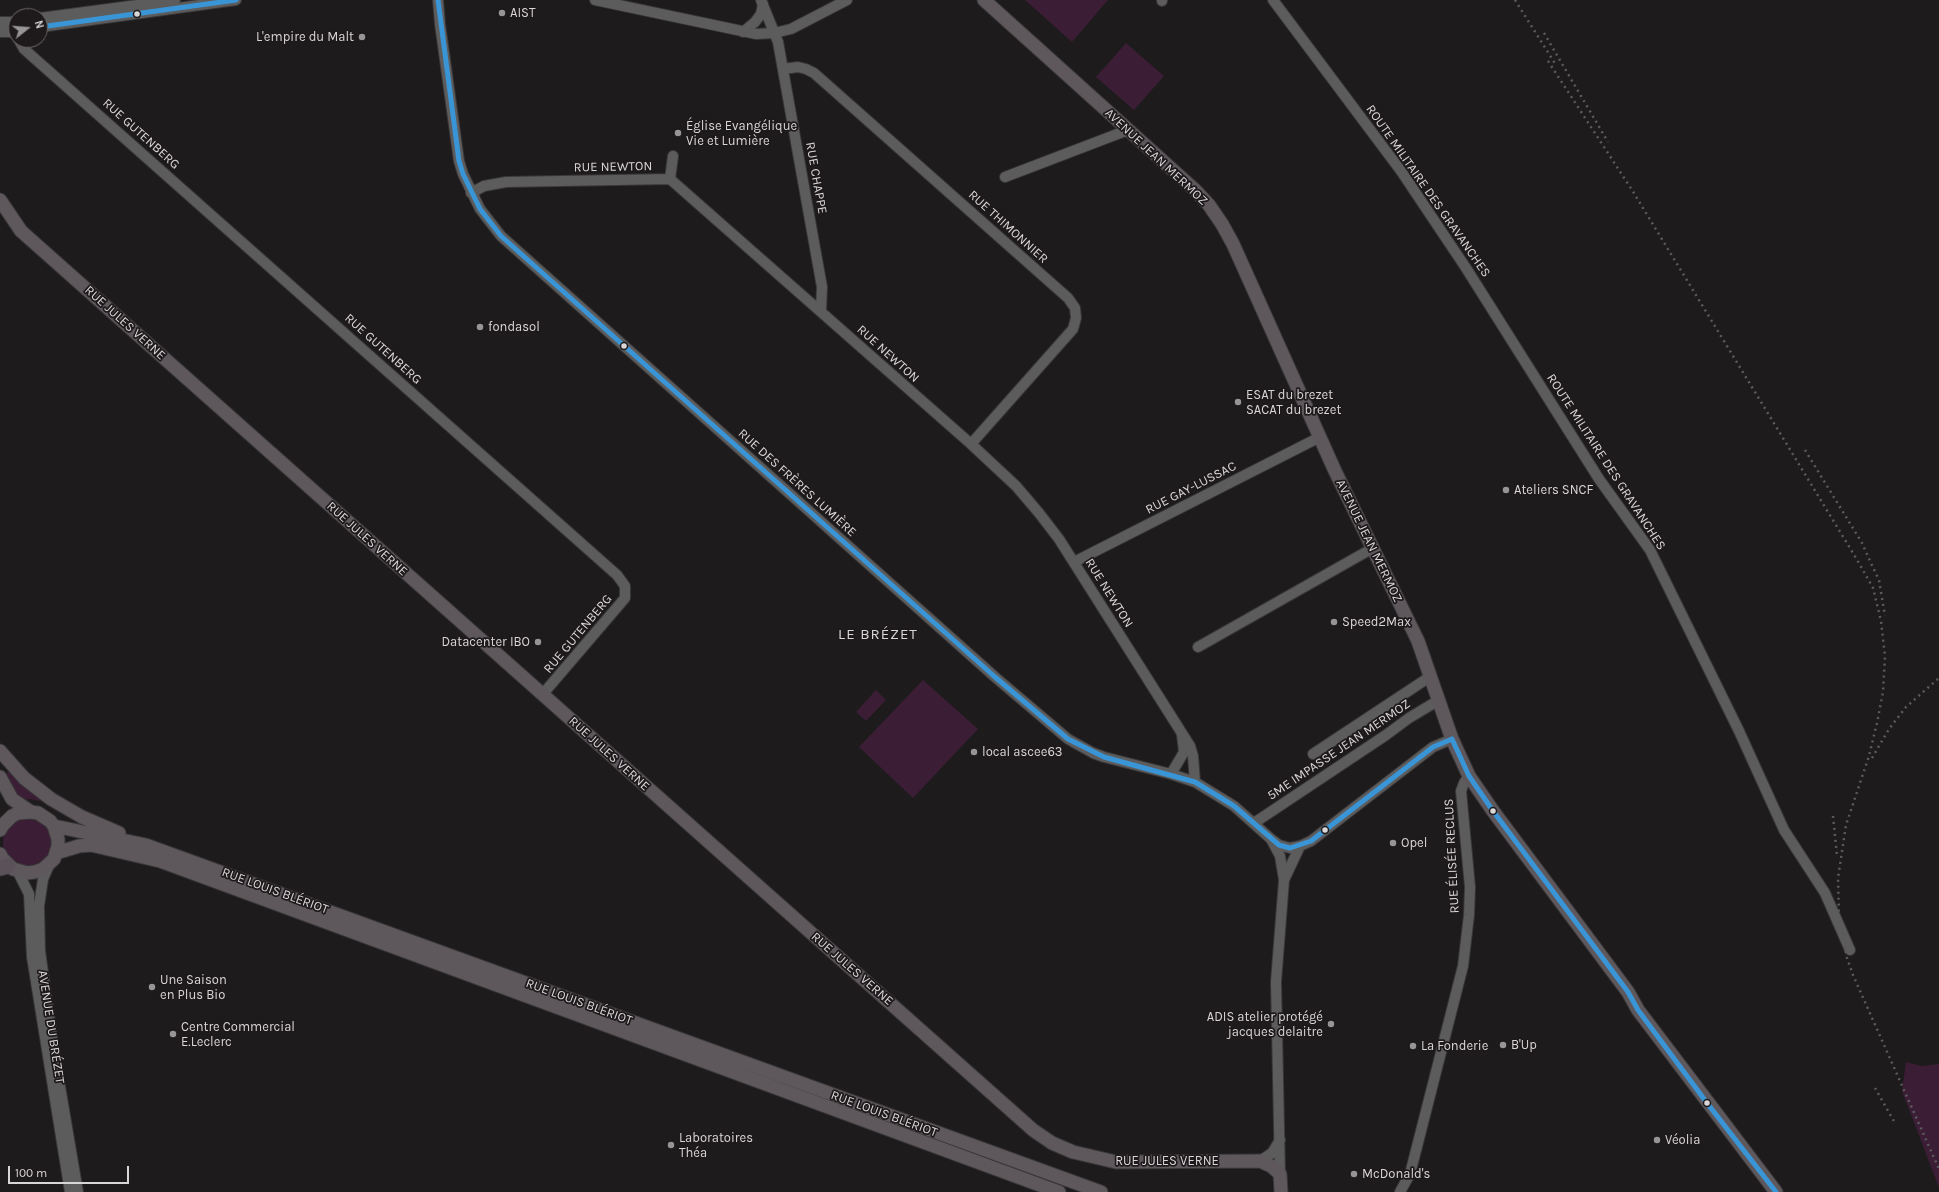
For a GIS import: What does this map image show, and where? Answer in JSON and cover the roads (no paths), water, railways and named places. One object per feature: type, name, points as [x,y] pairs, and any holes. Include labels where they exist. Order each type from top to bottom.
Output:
[{"type":"main road","name":"AVENUE JEAN MERMOZ","points":[[984,0],[1195,190],[1209,205],[1222,224],[1233,244],[1320,437],[1418,641],[1452,739],[1469,776],[1493,811],[1628,992],[1638,1010],[1716,1116],[1776,1192]]},
{"type":"main road","name":"RUE JULES VERNE","points":[[0,200],[21,231],[1013,1114],[1052,1142],[1073,1152],[1116,1162],[1260,1161]]},
{"type":"main road","points":[[0,751],[24,778],[51,799],[82,818],[146,845]]},
{"type":"main road","points":[[0,777],[12,800],[31,812],[45,817],[54,826],[58,839],[53,858]]},
{"type":"main road","points":[[1,825],[18,813],[31,812]]},
{"type":"main road","name":"RUE LOUIS BLÉRIOT","points":[[54,826],[146,845],[1101,1192]]},
{"type":"main road","name":"RUE LOUIS BLÉRIOT","points":[[7,865],[35,872],[53,858],[79,846],[91,845],[160,861],[1059,1192]]},
{"type":"main road","points":[[1260,1161],[1271,1166],[1280,1174],[1281,1192]]},
{"type":"street","points":[[48,17],[175,0]]},
{"type":"street","points":[[48,26],[236,0]]},
{"type":"street","name":"RUE DES FRÈRES LUMIÈRE","points":[[438,0],[456,143],[463,174],[487,218],[518,252],[1054,729],[1093,753],[1113,760],[1171,774],[1195,782],[1234,806],[1271,839],[1279,844],[1290,848],[1300,846]]},
{"type":"street","points":[[595,0],[756,34],[774,33],[791,29],[847,0]]},
{"type":"street","name":"ROUTE MILITAIRE DES GRAVANCHES","points":[[1273,0],[1409,184],[1524,357],[1599,479],[1650,550],[1736,724],[1784,830],[1825,893],[1850,950]]},
{"type":"street","name":"RUE CHAPPE","points":[[743,32],[755,22],[761,14],[762,2]]},
{"type":"street","name":"RUE CHAPPE","points":[[762,2],[778,42],[822,287],[820,311]]},
{"type":"street","name":"RUE GUTENBERG","points":[[23,48],[617,575],[625,586],[625,598],[620,606],[542,695]]},
{"type":"street","name":"RUE THIMONNIER","points":[[783,69],[798,67],[814,73],[1068,298],[1075,308],[1076,318],[1073,329],[971,444]]},
{"type":"street","points":[[1005,177],[1128,130]]},
{"type":"street","points":[[670,180],[673,156]]},
{"type":"street","name":"RUE NEWTON","points":[[472,193],[484,186],[506,182],[670,180],[971,444],[1016,486],[1060,539],[1193,751],[1195,782]]},
{"type":"street","name":"RUE GAY-LUSSAC","points":[[1074,562],[1320,437]]},
{"type":"street","points":[[1198,647],[1373,548]]},
{"type":"street","points":[[1313,754],[1431,676]]},
{"type":"street","name":"5ME IMPASSE JEAN MERMOZ","points":[[1254,823],[1409,718],[1439,700]]},
{"type":"street","name":"RUE NEWTON","points":[[1171,774],[1184,752],[1181,732]]},
{"type":"street","points":[[1284,880],[1300,846],[1311,841],[1433,747],[1452,739]]},
{"type":"street","name":"RUE ÉLISÉE RECLUS","points":[[1400,1192],[1410,1174],[1463,966],[1469,915],[1470,887],[1462,791],[1464,783],[1469,776]]},
{"type":"street","points":[[1271,839],[1280,856],[1284,880],[1276,982],[1280,1174]]},
{"type":"street","name":"AVENUE DU BRÉZET","points":[[53,858],[43,879],[39,906],[40,951],[55,1057],[78,1192]]},
{"type":"street","name":"AVENUE DU BRÉZET","points":[[7,865],[29,894],[32,957],[70,1192]]},
{"type":"street","points":[[1260,1161],[1272,1153],[1280,1140]]},
{"type":"railway","points":[[1515,0],[1556,65]]},
{"type":"railway","points":[[1544,33],[1608,142]]},
{"type":"railway","points":[[1548,61],[1632,190],[1873,588],[1881,621],[1885,656],[1883,692],[1869,756],[1846,825],[1838,878],[1839,917],[1847,958],[1853,975],[1939,1169]]},
{"type":"railway","points":[[1805,450],[1862,543],[1879,580],[1885,616]]},
{"type":"railway","points":[[1872,758],[1889,729],[1906,707],[1939,678]]},
{"type":"railway","points":[[1833,816],[1837,856]]},
{"type":"railway","points":[[1875,1088],[1895,1123]]},
{"type":"place","name":"AIST","points":[[502,13]]},
{"type":"place","name":"L'empire du Malt","points":[[362,37]]},
{"type":"place","name":"Église Evangélique Vie et Lumière","points":[[678,133]]},
{"type":"place","name":"fondasol","points":[[480,327]]},
{"type":"place","name":"ESAT du brezet SACAT du brezet","points":[[1238,402]]},
{"type":"place","name":"Ateliers SNCF","points":[[1506,490]]},
{"type":"place","name":"Speed2Max","points":[[1334,622]]},
{"type":"place","name":"Datacenter IBO","points":[[538,642]]},
{"type":"place","name":"local ascee63","points":[[974,752]]},
{"type":"place","name":"Opel","points":[[1393,843]]},
{"type":"place","name":"Une Saison en Plus Bio","points":[[152,987]]},
{"type":"place","name":"ADIS atelier protégé jacques delaitre","points":[[1331,1024]]},
{"type":"place","name":"Centre Commercial E.Leclerc","points":[[173,1034]]},
{"type":"place","name":"B'Up","points":[[1503,1045]]},
{"type":"place","name":"La Fonderie","points":[[1413,1046]]},
{"type":"place","name":"Véolia","points":[[1657,1140]]},
{"type":"place","name":"Laboratoires Théa","points":[[671,1145]]},
{"type":"place","name":"McDonald's","points":[[1354,1174]]},
{"type":"district","name":"LE BRÉZET","points":[[878,635]]}]
